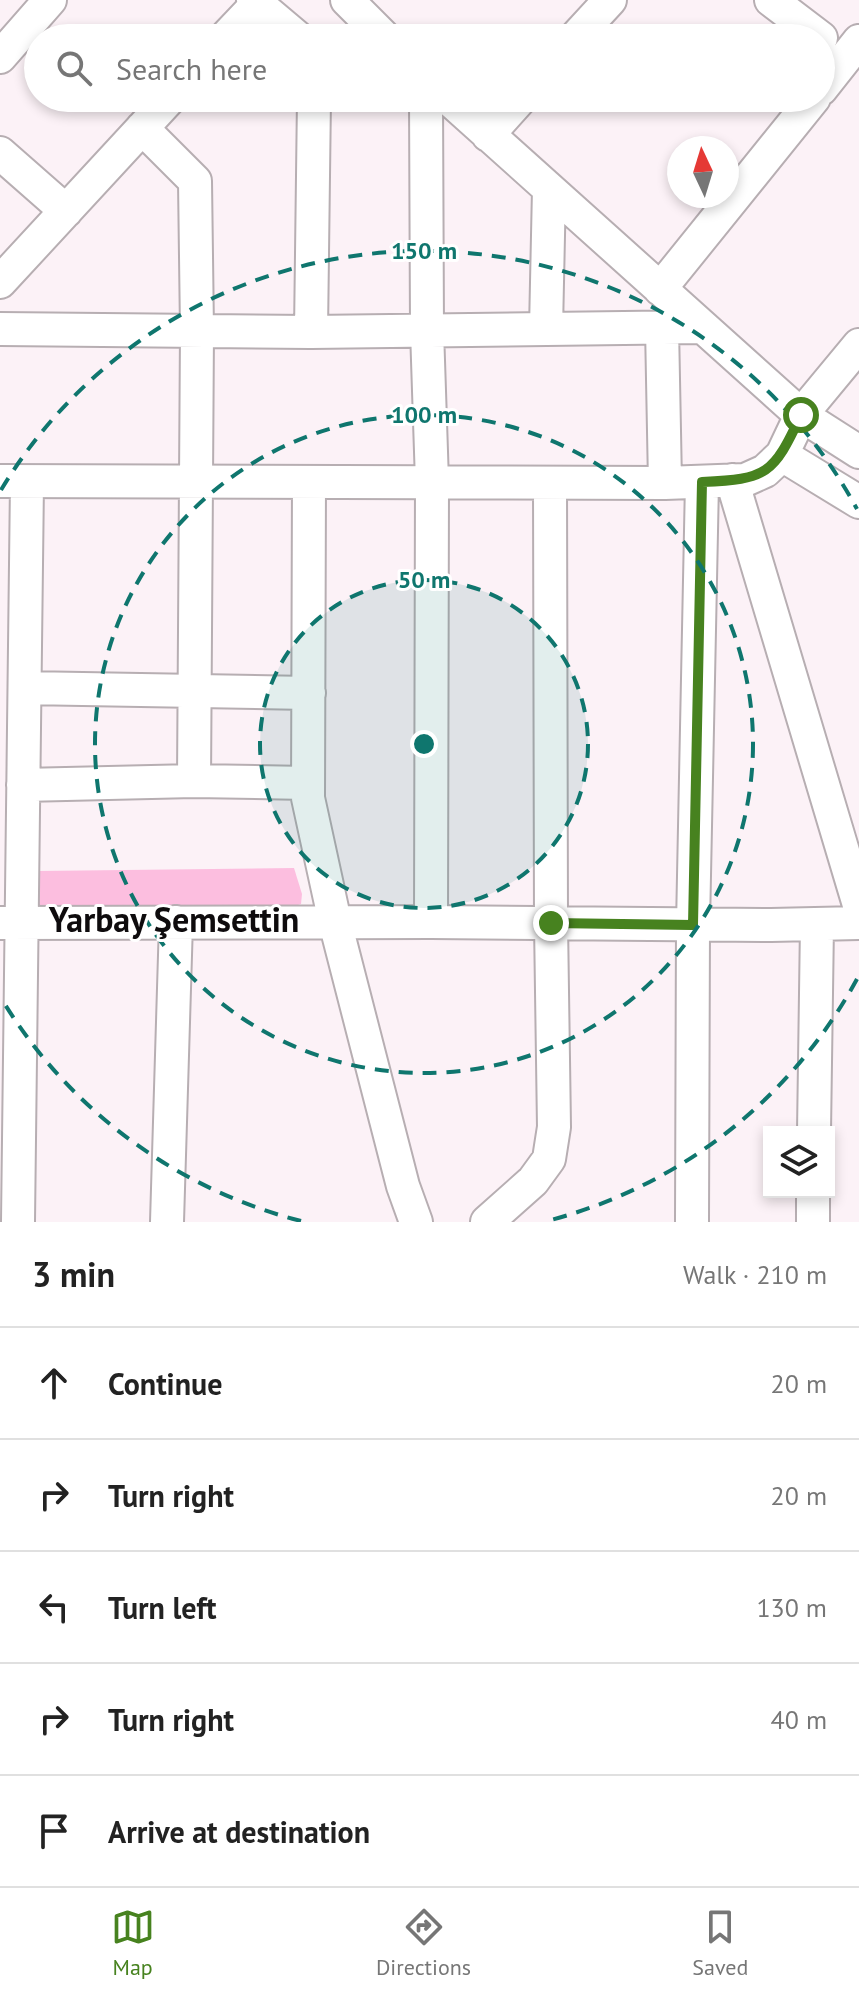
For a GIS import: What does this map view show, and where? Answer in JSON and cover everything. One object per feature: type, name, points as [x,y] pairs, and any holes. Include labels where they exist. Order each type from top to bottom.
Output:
[{"type":"street","points":[[29,24],[50,0]]},
{"type":"street","points":[[347,0],[371,24]]},
{"type":"street","points":[[588,24],[610,0]]},
{"type":"street","points":[[771,0],[803,24]]},
{"type":"street","points":[[237,24],[257,1],[282,24]]},
{"type":"street","points":[[0,57],[24,30]]},
{"type":"street","points":[[835,45],[855,55],[835,75]]},
{"type":"street","points":[[0,282],[157,112]]},
{"type":"street","points":[[311,332],[314,112]]},
{"type":"street","points":[[426,112],[427,330],[432,482],[431,922]]},
{"type":"street","points":[[463,112],[801,415],[859,452]]},
{"type":"street","points":[[488,135],[509,112]]},
{"type":"street","points":[[660,289],[803,112]]},
{"type":"street","points":[[142,128],[195,181],[194,781]]},
{"type":"street","points":[[0,153],[66,211]]},
{"type":"street","points":[[546,329],[549,189]]},
{"type":"street","points":[[662,327],[665,483]]},
{"type":"street","points":[[0,329],[311,332],[701,327]]},
{"type":"street","points":[[18,1222],[11,923],[23,785],[25,688],[14,482],[665,483],[745,480],[765,471],[782,455],[801,415],[859,345]]},
{"type":"street","points":[[782,455],[859,502]]},
{"type":"street","points":[[717,481],[859,905]]},
{"type":"street","points":[[692,1222],[693,925],[717,481]]},
{"type":"street","points":[[309,482],[308,798],[335,922],[403,1186],[416,1222]]},
{"type":"street","points":[[487,1222],[533,1181],[549,1159],[554,1127],[550,483]]},
{"type":"street","points":[[25,688],[309,693]]},
{"type":"street","points":[[23,785],[194,781],[308,783]]},
{"type":"street","points":[[167,1222],[176,922]]},
{"type":"street","points":[[11,923],[859,923]]},
{"type":"street","points":[[814,1126],[817,924]]},
{"type":"street","points":[[813,1198],[813,1222]]},
{"type":"shaded area","points":[[294,868],[302,894],[301,904],[292,907],[39,910],[37,871]]},
{"type":"district","name":"Yarbay Şemsettin","points":[[174,919]]},
{"type":"route","points":[[551,923],[693,925],[702,482],[745,480],[765,471],[782,455],[801,415]]}]
